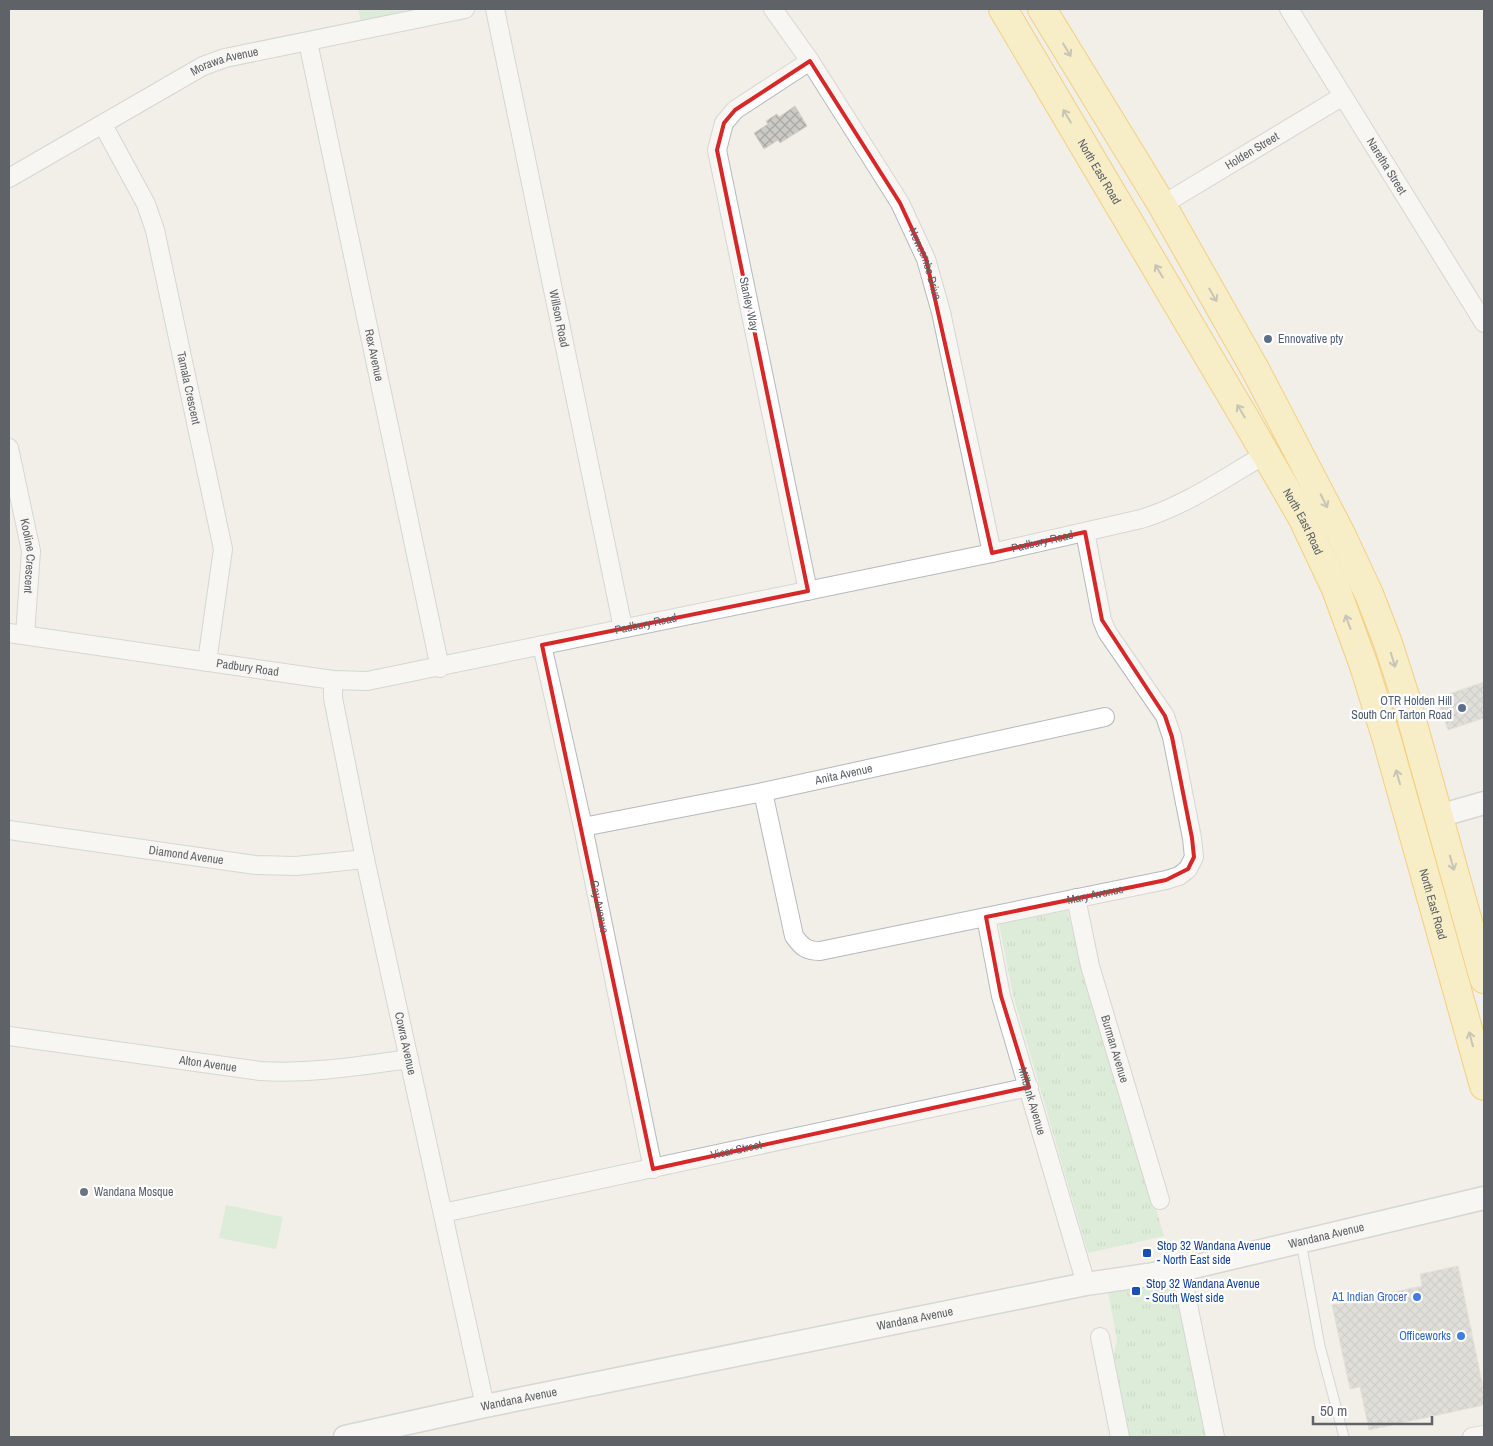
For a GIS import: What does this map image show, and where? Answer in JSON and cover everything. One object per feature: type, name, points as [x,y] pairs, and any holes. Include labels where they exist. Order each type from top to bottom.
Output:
[{"type":"highway","name":"North East Road","points":[[1003,9],[1303,518],[1336,589],[1364,666],[1411,824],[1484,1086]]},
{"type":"highway","points":[[1042,9],[1162,205],[1256,371],[1369,594],[1388,643],[1439,816],[1484,979]]},
{"type":"highway","points":[[1256,371],[1270,430],[1270,441],[1266,454],[1282,457],[1306,467]]},
{"type":"highway","points":[[1411,824],[1439,816]]},
{"type":"street","name":"Morawa Avenue","points":[[9,178],[203,66],[225,58],[466,9]]},
{"type":"street","name":"Willson Road","points":[[494,9],[623,628]]},
{"type":"street","name":"Newcombe Drive","points":[[773,9],[810,61],[900,203],[926,259],[941,312],[992,553]]},
{"type":"street","name":"Naretha Street","points":[[1289,9],[1484,323]]},
{"type":"street","name":"Rex Avenue","points":[[308,42],[440,668]]},
{"type":"street","name":"Stanley Way","points":[[808,591],[717,150],[724,123],[735,110],[810,61]]},
{"type":"street","name":"Holden Street","points":[[1162,205],[1343,96]]},
{"type":"street","name":"Tamala Crescent","points":[[103,125],[146,204],[155,230],[223,549],[207,662]]},
{"type":"street","name":"Kooline Crescent","points":[[9,448],[31,552],[17,634]]},
{"type":"street","name":"Padbury Road","points":[[17,634],[333,680],[367,681],[440,668],[1085,532],[1160,513],[1266,454]]},
{"type":"street","name":"Mary Avenue","points":[[764,792],[794,936],[801,946],[809,951],[820,951],[1179,876],[1188,869],[1194,857],[1192,838],[1174,744],[1165,716],[1107,632],[1102,620],[1085,532]]},
{"type":"street","name":"Gay Avenue","points":[[542,645],[583,827],[654,1169]]},
{"type":"street","name":"Cowra Avenue","points":[[333,680],[333,698],[365,859],[485,1406]]},
{"type":"street","name":"Anita Avenue","points":[[583,827],[764,792],[1105,717]]},
{"type":"street","points":[[1439,816],[1484,803]]},
{"type":"street","name":"Diamond Avenue","points":[[9,830],[256,865],[296,866],[365,859]]},
{"type":"street","name":"Burman Avenue","points":[[1076,898],[1090,966],[1160,1200]]},
{"type":"street","name":"Milbank Avenue","points":[[986,917],[1001,996],[1086,1284]]},
{"type":"street","name":"Alton Avenue","points":[[9,1036],[260,1072],[295,1073],[328,1071],[409,1059]]},
{"type":"street","name":"Vicar Street","points":[[443,1213],[1029,1087]]},
{"type":"street","name":"Wandana Avenue","points":[[345,1437],[485,1406],[1086,1284],[1181,1270],[1484,1198]]},
{"type":"street","points":[[1181,1270],[1215,1437]]},
{"type":"street","points":[[1100,1337],[1120,1437]]},
{"type":"street","points":[[1472,1437],[1484,1434]]},
{"type":"lane","points":[[1301,1242],[1320,1346],[1344,1437]]},
{"type":"highlighted area","points":[[810,61],[900,203],[926,259],[992,553],[1085,532],[1102,620],[1165,716],[1172,737],[1192,838],[1194,857],[1188,869],[1166,880],[986,917],[1001,996],[1029,1087],[653,1169],[542,645],[808,591],[717,150],[724,123],[735,110]]},
{"type":"green space","points":[[358,9],[462,9],[363,31]]},
{"type":"green space","points":[[1067,911],[1164,1236],[1088,1253],[1013,995],[999,923]]},
{"type":"green space","points":[[226,1205],[283,1217],[276,1249],[219,1238]]},
{"type":"green space","points":[[1161,1280],[1176,1292],[1207,1437],[1129,1437],[1113,1358],[1117,1339],[1108,1292]]},
{"type":"building","points":[[795,106],[807,126],[780,143],[778,140],[764,149],[754,133],[768,124],[766,121],[777,114],[779,117]]},
{"type":"building","name":"OTR Holden Hill South Cnr Tarton Road","points":[[1484,682],[1484,718],[1448,730],[1437,698]]},
{"type":"building","points":[[1458,1266],[1484,1392],[1484,1405],[1369,1430],[1360,1387],[1350,1389],[1332,1305],[1422,1286],[1420,1274]]},
{"type":"place","name":"Ennovative pty","points":[[1268,339]]},
{"type":"place","name":"OTR Holden Hill South Cnr Tarton Road","points":[[1462,708]]},
{"type":"place","name":"Wandana Mosque","points":[[84,1192]]},
{"type":"place","name":"Stop 32 Wandana Avenue - North East side","points":[[1147,1253]]},
{"type":"place","name":"Stop 32 Wandana Avenue - South West side","points":[[1136,1291]]},
{"type":"place","name":"A1 Indian Grocer","points":[[1417,1297]]},
{"type":"place","name":"Officeworks","points":[[1461,1336]]}]
